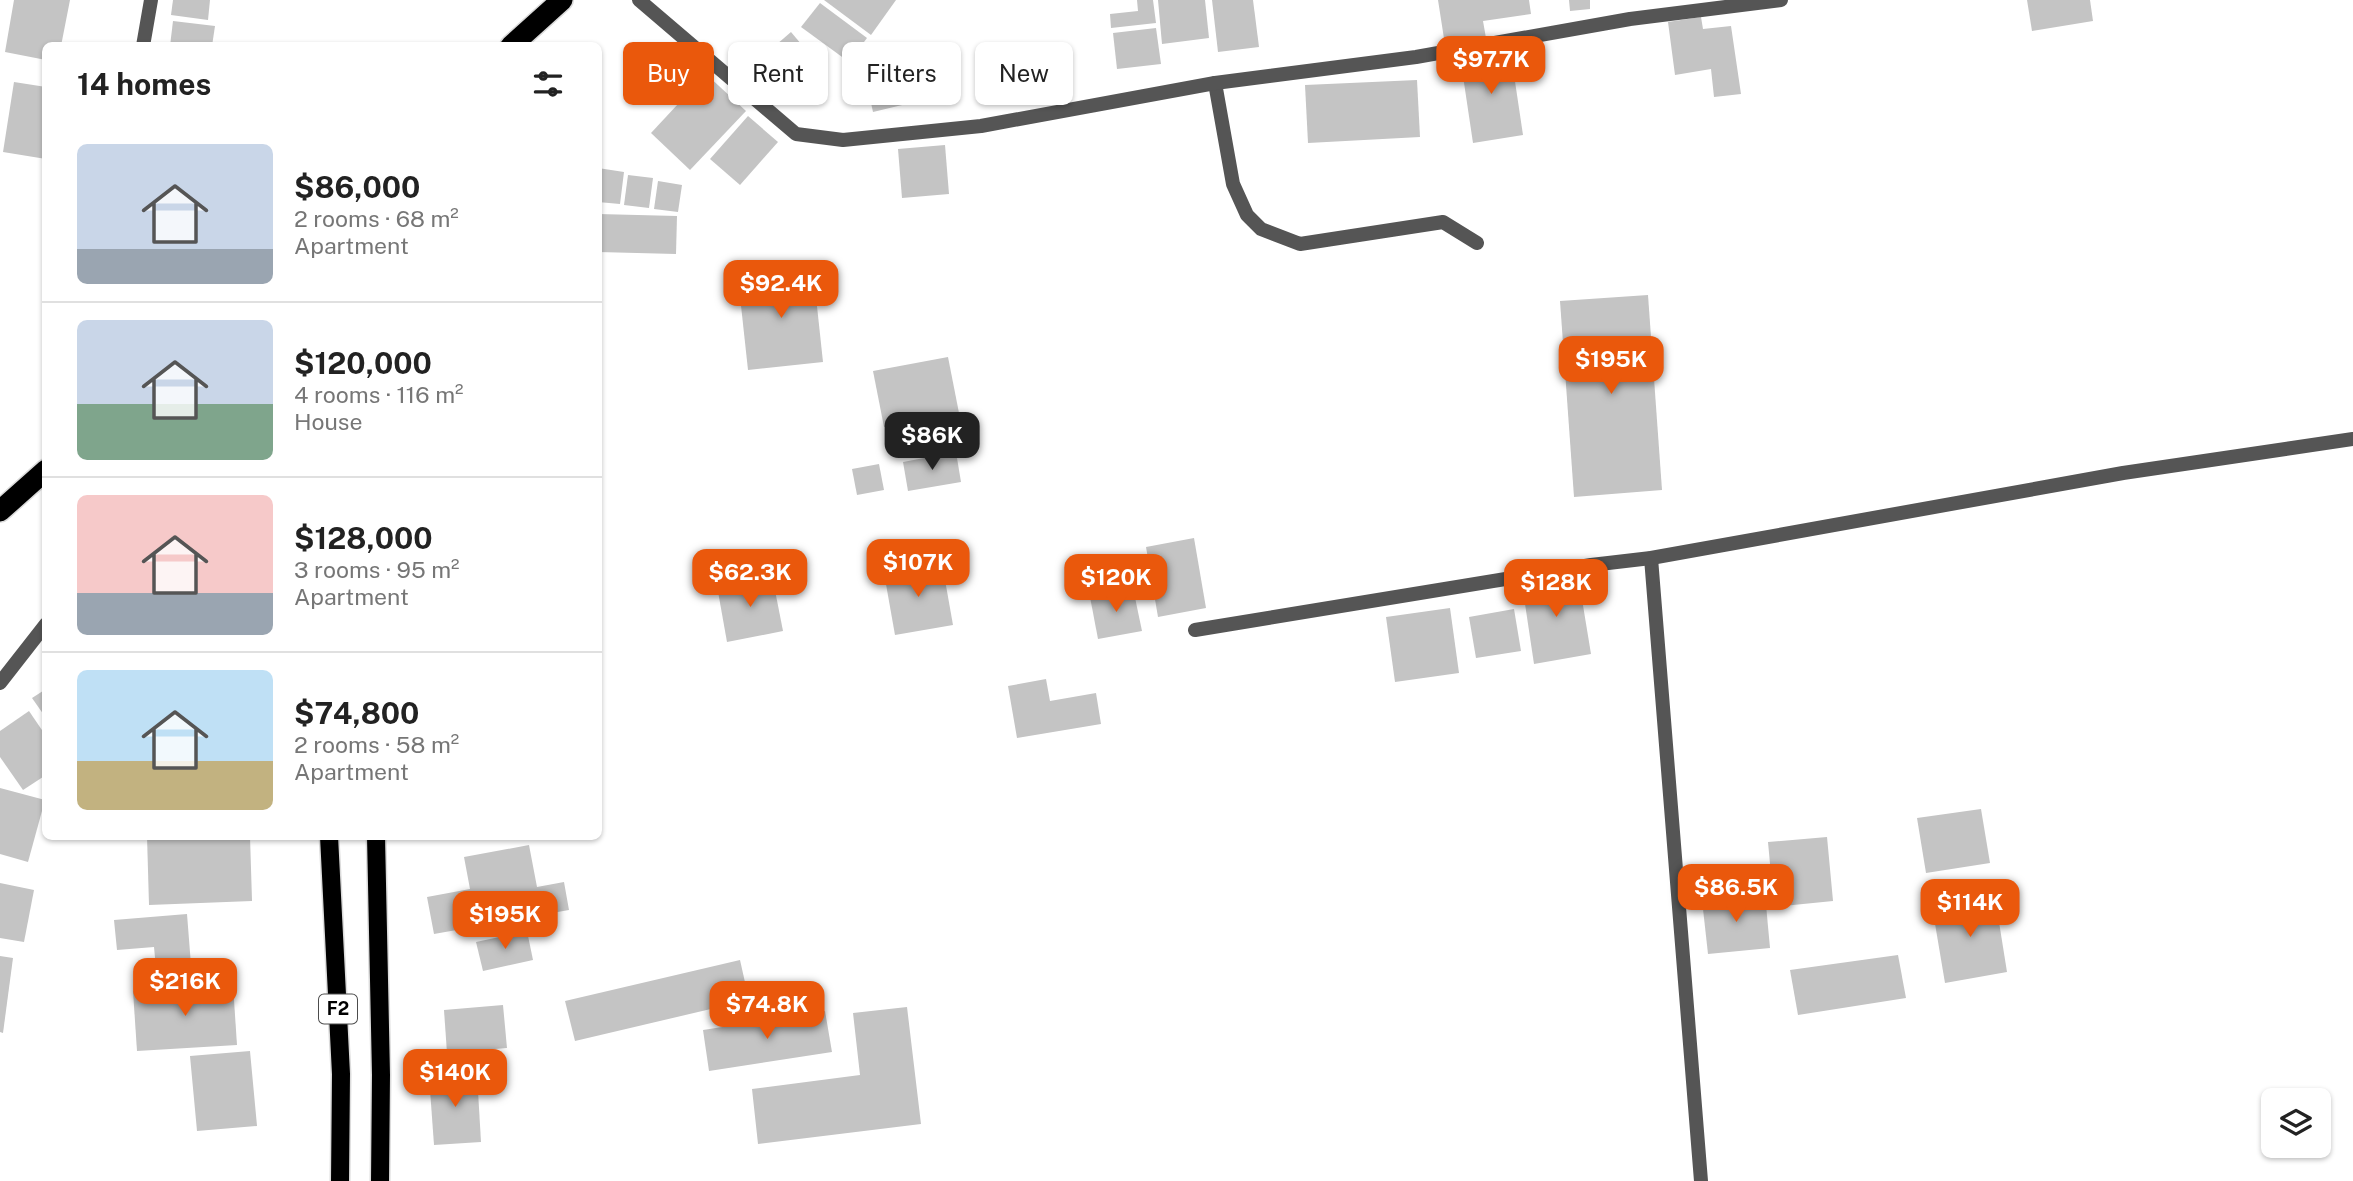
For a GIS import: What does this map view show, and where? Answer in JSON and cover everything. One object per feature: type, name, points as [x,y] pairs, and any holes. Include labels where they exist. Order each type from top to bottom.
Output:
[{"type":"highway","points":[[515,42],[562,0]]},
{"type":"highway","points":[[0,511],[42,474]]},
{"type":"main road","name":"F2","points":[[329,840],[341,1073],[341,1181]]},
{"type":"main road","name":"F2","points":[[376,840],[381,1075],[380,1181]]},
{"type":"street","points":[[144,42],[151,0]]},
{"type":"street","points":[[639,0],[796,134],[844,140],[981,126],[1215,83],[1416,57],[1630,19],[1781,0]]},
{"type":"street","points":[[1215,83],[1233,184],[1247,215],[1261,229],[1300,244],[1443,222],[1477,243]]},
{"type":"street","points":[[1195,630],[1591,565],[1651,558],[2123,473],[2353,439]]},
{"type":"street","points":[[1651,558],[1701,1181]]},
{"type":"street","points":[[0,682],[42,629]]},
{"type":"building","points":[[14,0],[70,0],[62,42],[42,42],[42,59],[5,52]]},
{"type":"building","points":[[173,0],[210,0],[208,20],[171,15]]},
{"type":"building","points":[[824,0],[896,0],[871,35]]},
{"type":"building","points":[[1137,0],[1153,0],[1156,23],[1111,28],[1110,14],[1138,11]]},
{"type":"building","points":[[1158,0],[1205,0],[1209,38],[1162,44]]},
{"type":"building","points":[[1212,0],[1253,0],[1259,47],[1218,52]]},
{"type":"building","points":[[1438,0],[1529,0],[1531,14],[1483,21],[1486,38],[1445,45]]},
{"type":"building","points":[[1569,0],[1590,0],[1590,9],[1570,11]]},
{"type":"building","points":[[2027,0],[2090,0],[2093,21],[2032,31]]},
{"type":"building","points":[[820,3],[867,38],[864,42],[842,42],[842,57],[828,47],[828,42],[822,42],[801,27]]},
{"type":"building","points":[[1701,17],[1703,29],[1731,26],[1741,94],[1714,97],[1711,69],[1675,75],[1668,22]]},
{"type":"building","points":[[173,21],[215,26],[213,42],[170,42]]},
{"type":"building","points":[[1156,28],[1161,64],[1117,69],[1113,33]]},
{"type":"building","points":[[791,32],[799,42],[779,42]]},
{"type":"building","points":[[1510,48],[1523,135],[1473,143],[1460,56]]},
{"type":"building","points":[[1417,80],[1420,137],[1308,143],[1305,85]]},
{"type":"building","points":[[714,81],[728,94],[728,105],[740,105],[746,111],[690,170],[651,133],[677,105],[714,105]]},
{"type":"building","points":[[14,82],[42,86],[42,158],[3,152]]},
{"type":"building","points":[[871,105],[902,105],[873,112]]},
{"type":"building","points":[[748,116],[778,142],[740,185],[710,159]]},
{"type":"building","points":[[945,145],[949,194],[902,198],[898,149]]},
{"type":"building","points":[[602,169],[624,172],[620,204],[602,202]]},
{"type":"building","points":[[628,175],[653,178],[649,208],[624,205]]},
{"type":"building","points":[[658,181],[682,185],[678,212],[654,209]]},
{"type":"building","points":[[602,214],[677,216],[676,254],[602,252]]},
{"type":"building","points":[[813,269],[823,362],[748,370],[738,278]]},
{"type":"building","points":[[1648,295],[1662,490],[1574,497],[1560,301]]},
{"type":"building","points":[[948,357],[959,413],[884,427],[873,371]]},
{"type":"building","points":[[956,452],[961,482],[908,491],[903,462]]},
{"type":"building","points":[[879,464],[884,490],[857,495],[852,469]]},
{"type":"building","points":[[1194,538],[1206,608],[1158,617],[1146,547]]},
{"type":"building","points":[[942,563],[953,625],[895,635],[884,573]]},
{"type":"building","points":[[772,575],[783,631],[727,642],[717,586]]},
{"type":"building","points":[[1578,575],[1591,654],[1534,664],[1522,584]]},
{"type":"building","points":[[1133,588],[1142,631],[1098,639],[1090,597]]},
{"type":"building","points":[[1450,608],[1459,673],[1395,682],[1386,617]]},
{"type":"building","points":[[1514,609],[1521,651],[1476,658],[1469,617]]},
{"type":"building","points":[[1046,679],[1050,701],[1096,693],[1101,724],[1017,738],[1008,686]]},
{"type":"building","points":[[42,692],[42,712],[32,698]]},
{"type":"building","points":[[29,711],[42,730],[42,778],[23,790],[0,757],[0,731]]},
{"type":"building","points":[[0,788],[42,799],[42,811],[28,862],[0,854]]},
{"type":"building","points":[[1981,809],[1990,863],[1926,873],[1917,818]]},
{"type":"building","points":[[1827,837],[1833,901],[1774,907],[1768,842]]},
{"type":"building","points":[[147,840],[250,840],[252,901],[149,905]]},
{"type":"building","points":[[529,845],[537,887],[564,882],[569,910],[434,934],[427,897],[470,889],[464,857]]},
{"type":"building","points":[[0,883],[34,890],[24,942],[0,938]]},
{"type":"building","points":[[1765,894],[1770,948],[1708,954],[1702,900]]},
{"type":"building","points":[[1995,897],[2007,972],[1945,983],[1932,906]]},
{"type":"building","points":[[187,914],[191,965],[156,968],[154,947],[117,950],[114,920]]},
{"type":"building","points":[[527,931],[533,960],[483,971],[476,942]]},
{"type":"building","points":[[1898,955],[1906,998],[1798,1015],[1790,970]]},
{"type":"building","points":[[0,956],[13,958],[3,1033],[0,1032]]},
{"type":"building","points":[[740,960],[749,1000],[575,1041],[565,1001]]},
{"type":"building","points":[[233,985],[237,1045],[137,1051],[133,991]]},
{"type":"building","points":[[503,1005],[507,1048],[447,1053],[444,1010]]},
{"type":"building","points":[[907,1007],[921,1124],[758,1144],[752,1089],[860,1075],[853,1013]]},
{"type":"building","points":[[825,1011],[832,1052],[709,1071],[703,1030]]},
{"type":"building","points":[[250,1051],[257,1126],[197,1131],[190,1056]]},
{"type":"building","points":[[477,1074],[481,1142],[434,1145],[429,1076]]}]
